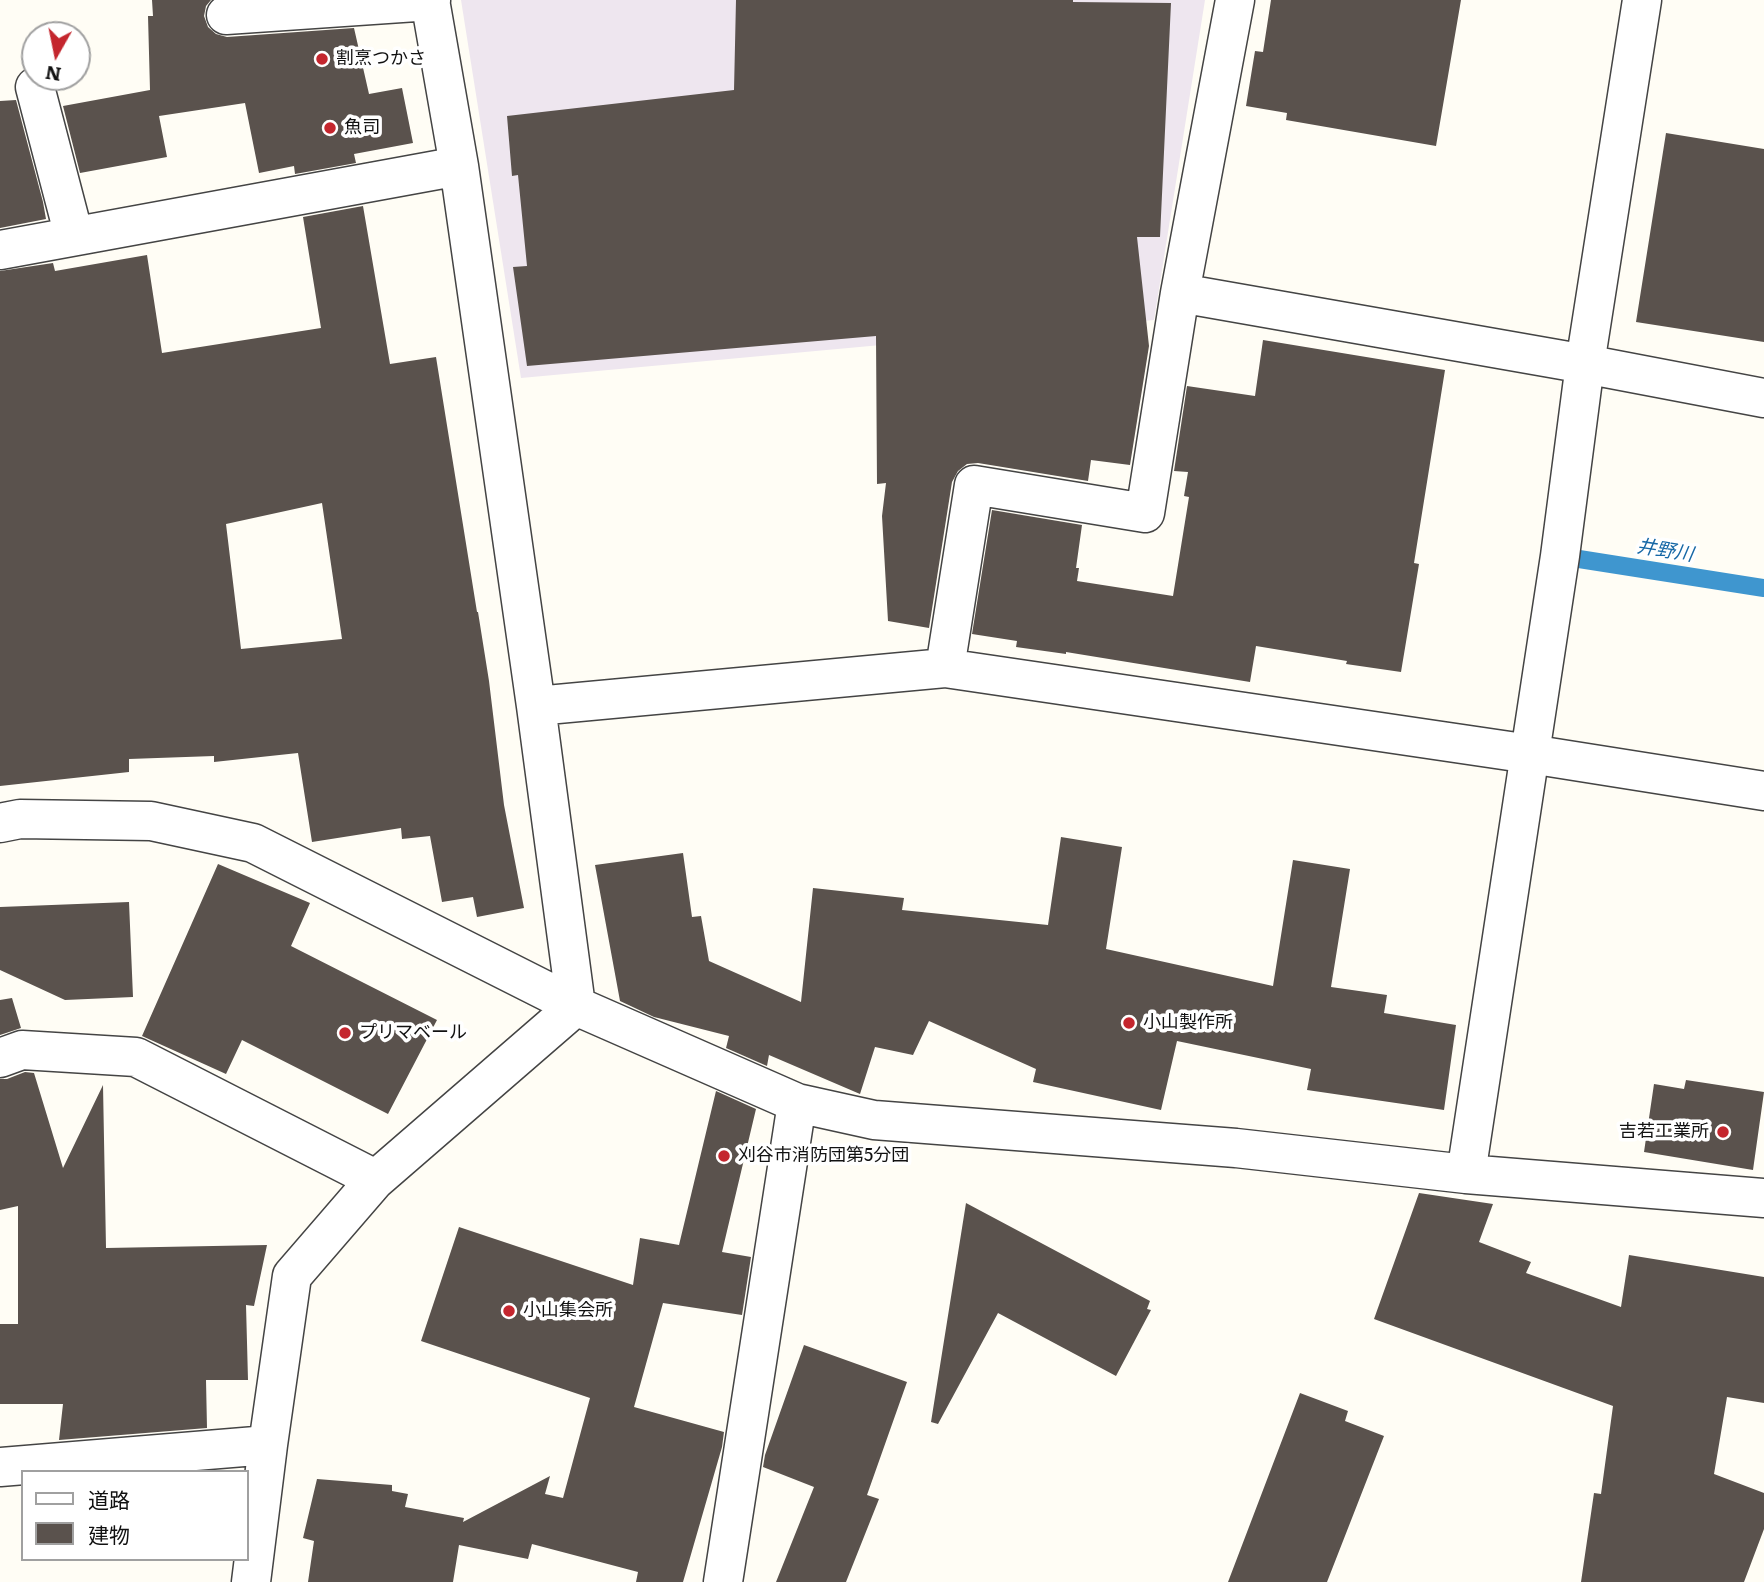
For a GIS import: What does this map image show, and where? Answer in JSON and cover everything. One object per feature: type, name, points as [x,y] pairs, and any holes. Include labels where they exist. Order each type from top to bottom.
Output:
[{"type":"street","points":[[945,668],[974,485],[1145,513],[1180,293],[1235,0]]},
{"type":"street","points":[[1466,1174],[1560,556],[1585,364],[1642,0]]},
{"type":"street","points":[[226,15],[430,1],[459,166],[537,706],[576,1006]]},
{"type":"street","points":[[36,91],[74,236]]},
{"type":"street","points":[[0,250],[459,166]]},
{"type":"street","points":[[1180,293],[1764,398]]},
{"type":"street","points":[[537,706],[945,668],[1764,791]]},
{"type":"street","points":[[0,823],[20,818],[151,821],[253,843],[576,1006],[797,1103],[874,1120],[1236,1148],[1466,1174],[1764,1198]]},
{"type":"street","points":[[251,1582],[292,1276],[374,1181],[576,1006]]},
{"type":"street","points":[[0,1058],[22,1050],[136,1057],[375,1179],[374,1181]]},
{"type":"street","points":[[723,1582],[797,1103]]},
{"type":"street","points":[[0,1467],[268,1445]]},
{"type":"shaded area","points":[[461,0],[1205,0],[1154,320],[521,378]]},
{"type":"building","points":[[152,0],[211,0],[206,6],[204,16],[208,27],[216,34],[227,37],[354,28],[369,94],[402,88],[413,143],[354,154],[356,163],[295,174],[294,166],[259,173],[245,103],[159,116],[167,157],[80,173],[63,106],[150,90],[148,16],[153,16]]},
{"type":"building","points":[[736,0],[1073,0],[1171,3],[1160,237],[1137,237],[1149,346],[1130,465],[1091,460],[1088,481],[978,463],[967,464],[958,471],[952,482],[929,628],[888,621],[882,516],[886,483],[877,484],[876,336],[527,366],[513,267],[527,266],[518,175],[512,176],[507,116],[734,90]]},
{"type":"building","points":[[1271,0],[1461,0],[1436,146],[1286,120],[1287,113],[1246,106],[1255,51],[1263,52]]},
{"type":"building","points":[[16,100],[46,219],[0,228],[0,101]]},
{"type":"building","points":[[1666,133],[1764,149],[1764,342],[1636,322]]},
{"type":"building","points":[[363,206],[390,364],[436,357],[489,681],[504,805],[524,908],[477,917],[473,897],[442,902],[430,836],[402,839],[401,828],[312,842],[298,753],[214,762],[214,756],[129,759],[129,772],[0,786],[0,271],[53,263],[55,271],[147,255],[162,353],[321,328],[303,217]],"holes":[[[322,503],[342,639],[241,649],[226,524]]]},
{"type":"building","points":[[1263,340],[1445,370],[1414,563],[1419,564],[1401,672],[1256,646],[1250,682],[1066,652],[1016,647],[1017,641],[972,634],[992,510],[1082,525],[1076,568],[1079,568],[1077,581],[1173,596],[1189,497],[1184,496],[1188,472],[1174,471],[1187,386],[1255,396]]},
{"type":"building","points":[[1061,837],[1122,847],[1106,949],[1273,986],[1293,860],[1350,869],[1331,987],[1387,995],[1384,1013],[1456,1025],[1444,1110],[1307,1090],[1311,1069],[1177,1041],[1161,1110],[1033,1082],[1036,1069],[929,1021],[913,1055],[875,1047],[860,1094],[769,1055],[767,1066],[726,1048],[729,1036],[654,1017],[620,1001],[595,865],[683,853],[692,917],[701,916],[709,961],[801,1002],[813,888],[904,898],[902,910],[1048,925]]},
{"type":"building","points":[[218,864],[310,903],[291,946],[437,1020],[388,1114],[242,1040],[226,1074],[142,1036]]},
{"type":"building","points":[[129,902],[133,997],[65,1000],[0,970],[0,907]]},
{"type":"building","points":[[12,998],[21,1028],[0,1035],[0,1000]]},
{"type":"building","points":[[25,1072],[34,1073],[63,1168],[103,1085],[106,1248],[267,1245],[254,1306],[246,1305],[248,1380],[206,1380],[207,1428],[59,1440],[63,1404],[0,1404],[0,1324],[18,1324],[18,1206],[0,1210],[0,1079]]},
{"type":"building","points":[[1686,1080],[1764,1092],[1753,1170],[1644,1152],[1654,1084],[1684,1089]]},
{"type":"building","points":[[716,1091],[756,1109],[722,1252],[751,1257],[742,1315],[663,1303],[634,1407],[724,1432],[683,1582],[636,1582],[638,1572],[532,1544],[528,1559],[459,1545],[453,1582],[308,1582],[314,1541],[303,1538],[317,1479],[392,1485],[392,1491],[408,1494],[405,1507],[464,1518],[463,1522],[550,1476],[545,1494],[563,1498],[590,1398],[421,1341],[459,1227],[633,1285],[640,1238],[679,1245]]},
{"type":"building","points":[[1419,1193],[1493,1204],[1479,1242],[1531,1262],[1526,1273],[1621,1307],[1629,1255],[1764,1277],[1764,1403],[1727,1397],[1714,1474],[1764,1493],[1764,1529],[1744,1582],[1581,1582],[1594,1493],[1601,1494],[1613,1406],[1374,1319]]},
{"type":"building","points":[[966,1203],[1150,1301],[1147,1309],[1151,1310],[1116,1376],[998,1313],[938,1424],[931,1422]]},
{"type":"building","points":[[804,1345],[907,1382],[867,1495],[879,1499],[846,1582],[776,1582],[814,1487],[763,1467]]},
{"type":"building","points":[[1300,1393],[1348,1411],[1345,1421],[1384,1436],[1327,1582],[1228,1582]]},
{"type":"waterway","name":"井野川","points":[[1560,556],[1764,588]]},
{"type":"place","name":"割烹つかさ","points":[[322,59]]},
{"type":"place","name":"魚司","points":[[330,128]]},
{"type":"place","name":"小山製作所","points":[[1129,1023]]},
{"type":"place","name":"プリマベール","points":[[345,1033]]},
{"type":"place","name":"吉若工業所","points":[[1723,1132]]},
{"type":"place","name":"刈谷市消防団第5分団","points":[[724,1156]]},
{"type":"place","name":"小山集会所","points":[[509,1311]]}]
